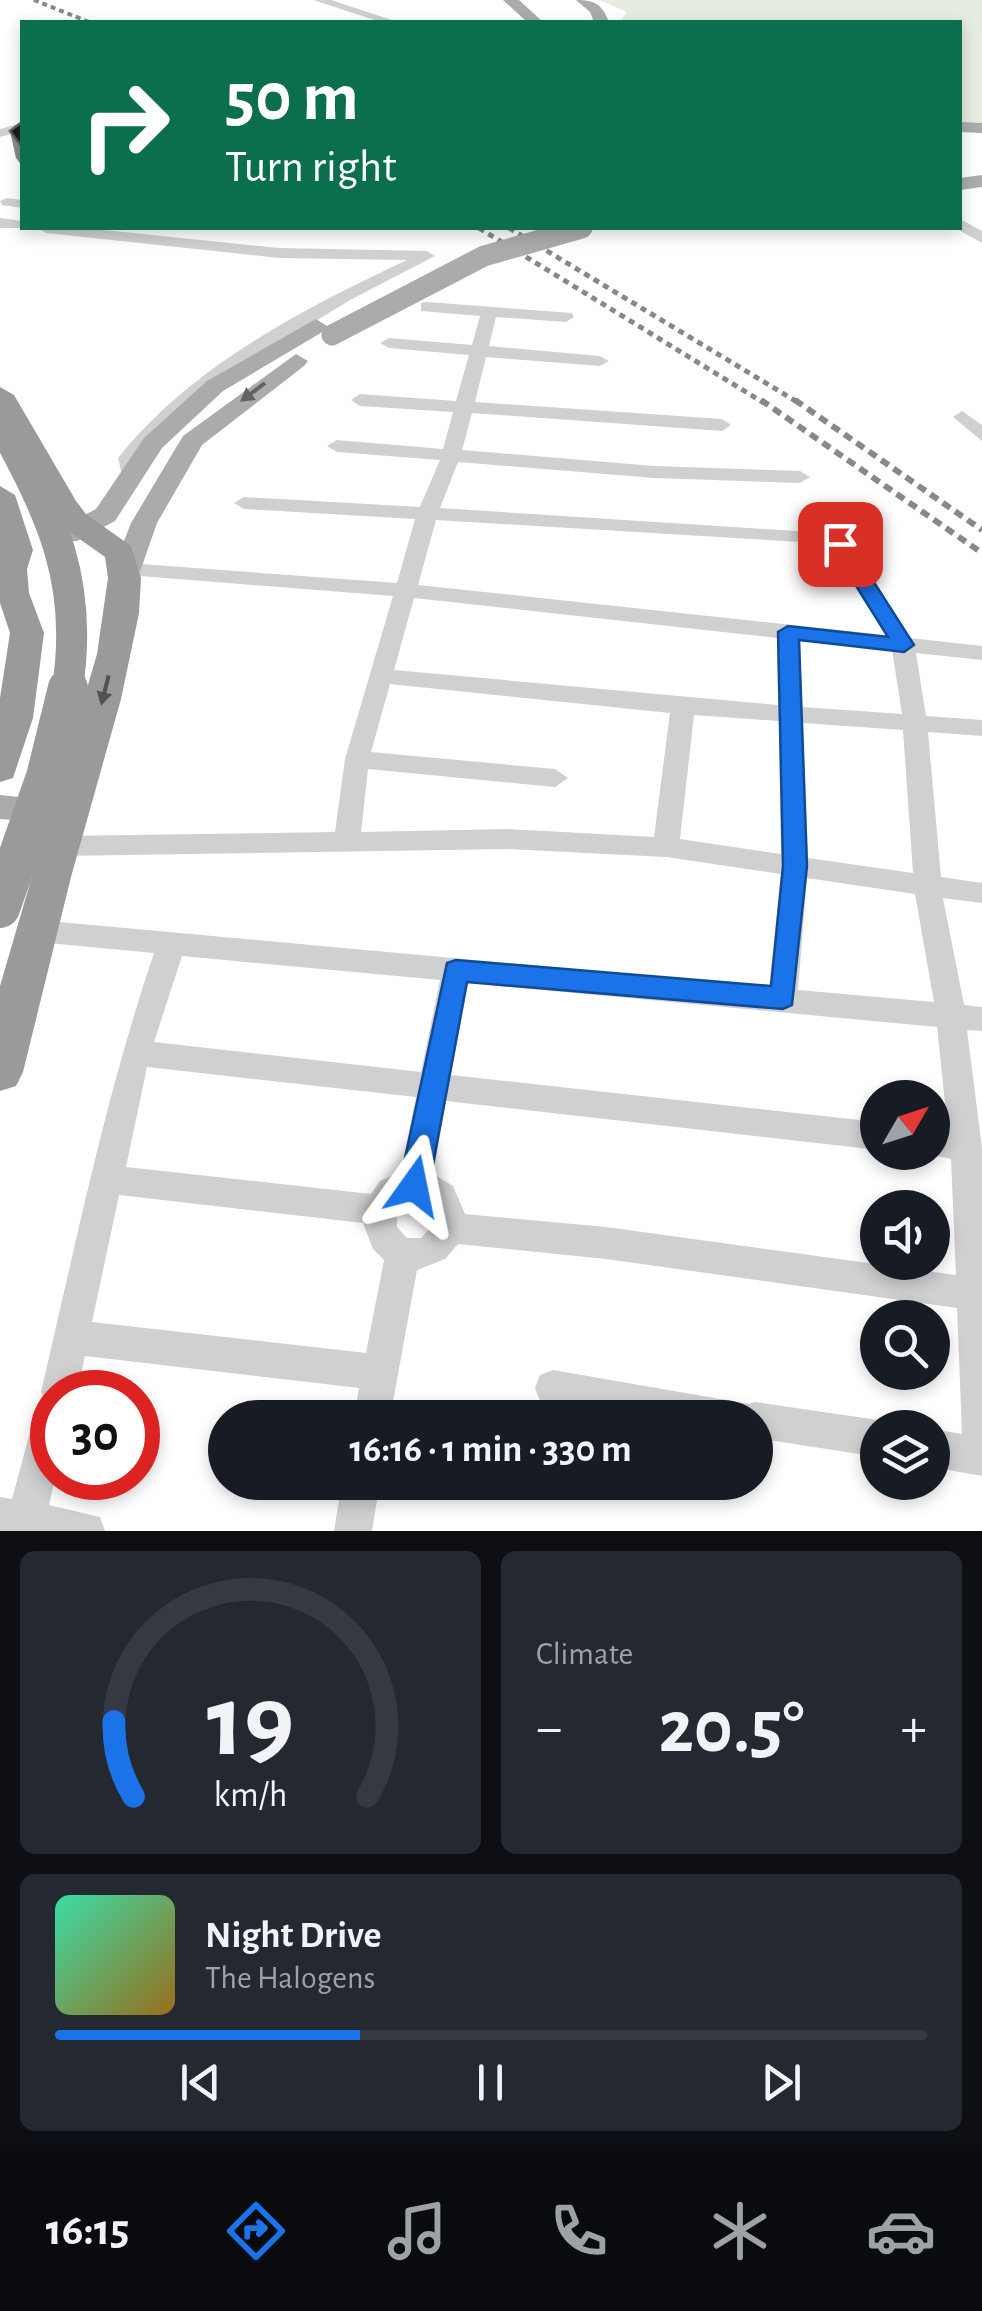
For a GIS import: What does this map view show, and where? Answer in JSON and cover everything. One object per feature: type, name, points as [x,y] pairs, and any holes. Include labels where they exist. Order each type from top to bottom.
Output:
[{"type":"highway","points":[[0,395],[62,504],[84,533],[120,553],[126,569],[108,684],[0,1072]]},
{"type":"highway","points":[[0,420],[63,549],[76,616],[64,716],[0,908]]},
{"type":"highway","points":[[0,454],[43,553],[54,620],[40,714],[0,826]]},
{"type":"highway","points":[[0,495],[17,550],[12,569],[15,718],[0,768]]},
{"type":"highway","points":[[17,550],[34,540],[84,533]]},
{"type":"highway","points":[[15,616],[46,645],[71,646],[95,639],[118,620]]},
{"type":"main road","points":[[510,0],[533,20]]},
{"type":"main road","points":[[583,0],[598,10],[600,20]]},
{"type":"main road","points":[[126,569],[144,523],[192,442],[386,282],[482,239],[516,230]]},
{"type":"main road","points":[[84,533],[106,515],[153,443],[215,386],[498,248],[574,230]]},
{"type":"main road","points":[[0,807],[65,829]]},
{"type":"street","points":[[318,0],[385,20]]},
{"type":"street","points":[[86,230],[320,256],[427,256],[346,295],[212,376],[128,458],[132,475]]},
{"type":"street","points":[[238,249],[252,233]]},
{"type":"street","points":[[428,307],[566,317]]},
{"type":"street","points":[[347,842],[357,758],[427,515],[450,456],[489,313]]},
{"type":"street","points":[[389,343],[600,361]]},
{"type":"street","points":[[360,400],[722,425]]},
{"type":"street","points":[[962,417],[982,434]]},
{"type":"street","points":[[337,446],[654,472],[800,477]]},
{"type":"street","points":[[244,503],[828,538],[840,544],[904,645],[915,722],[928,888],[951,1016],[980,1294],[982,1456],[950,1451]]},
{"type":"street","points":[[126,569],[406,590],[982,653]]},
{"type":"street","points":[[783,998],[795,866],[788,632]]},
{"type":"street","points":[[382,676],[684,706],[982,728]]},
{"type":"street","points":[[666,846],[684,706]]},
{"type":"street","points":[[357,758],[555,778]]},
{"type":"street","points":[[65,829],[347,842],[508,839],[666,846],[982,894]]},
{"type":"street","points":[[37,931],[982,1019]]},
{"type":"street","points":[[64,1370],[134,1053],[172,943]]},
{"type":"street","points":[[414,1186],[437,1084],[456,970]]},
{"type":"street","points":[[134,1053],[860,1134]]},
{"type":"street","points":[[950,1145],[966,1147]]},
{"type":"street","points":[[104,1180],[378,1210]]},
{"type":"street","points":[[414,1186],[441,1195],[450,1210],[450,1228],[440,1244],[422,1253],[403,1252],[386,1243],[378,1228],[378,1210],[389,1195],[414,1186]]},
{"type":"street","points":[[450,1228],[606,1243],[980,1294]]},
{"type":"street","points":[[375,1400],[403,1252]]},
{"type":"street","points":[[73,1336],[380,1373]]},
{"type":"street","points":[[553,1388],[627,1400]]},
{"type":"street","points":[[773,1423],[860,1436]]},
{"type":"street","points":[[30,1473],[13,1517],[86,1531]]},
{"type":"street","points":[[353,1531],[359,1500]]},
{"type":"shaded area","points":[[599,0],[982,0],[982,124],[962,123],[962,20],[621,20],[627,12]]},
{"type":"building","points":[[20,124],[20,144],[10,131]]},
{"type":"railway","points":[[34,0],[84,20]]},
{"type":"railway","points":[[482,230],[764,403]]},
{"type":"railway","points":[[512,230],[799,403]]},
{"type":"railway","points":[[761,400],[982,553]]},
{"type":"railway","points":[[795,400],[982,530]]},
{"type":"route","points":[[414,1186],[437,1084],[456,970],[783,998],[795,866],[788,632],[904,645],[840,544]]}]
